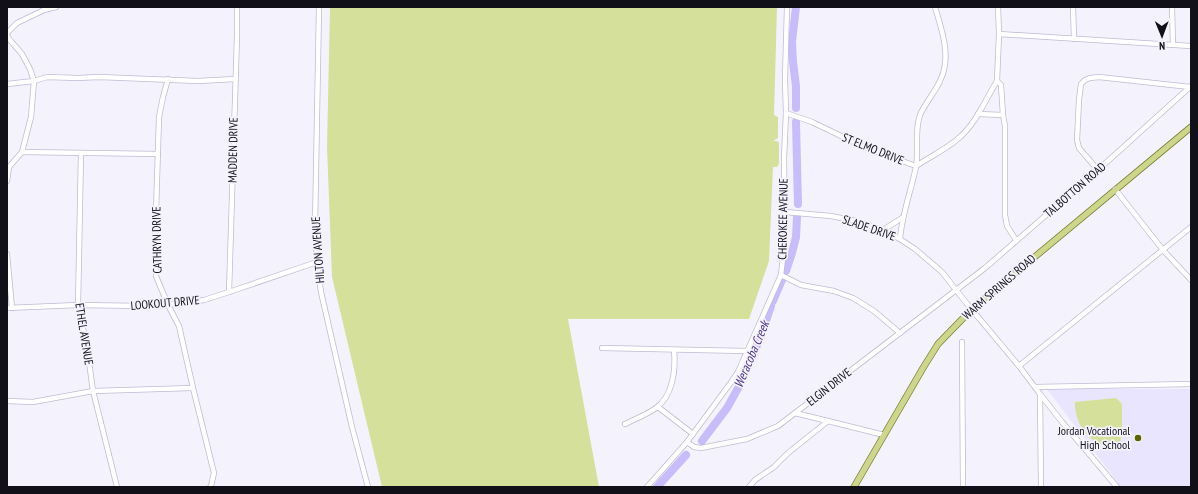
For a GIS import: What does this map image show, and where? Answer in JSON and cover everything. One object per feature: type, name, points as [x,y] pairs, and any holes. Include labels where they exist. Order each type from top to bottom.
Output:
[{"type":"main road","name":"WARM SPRINGS ROAD","points":[[854,487],[938,344],[972,309],[1191,127]]},
{"type":"street","points":[[7,181],[8,169],[22,152],[31,117],[34,81],[30,69],[22,54],[9,39],[7,33],[17,22],[44,10],[56,7]]},
{"type":"street","name":"MADDEN DRIVE","points":[[230,292],[237,7]]},
{"type":"street","name":"HILTON AVENUE","points":[[319,7],[315,227],[317,262],[321,292],[352,427],[368,487]]},
{"type":"street","name":"CHEROKEE AVENUE","points":[[647,487],[687,442],[738,372],[781,275],[785,241],[784,158],[787,7]]},
{"type":"street","points":[[900,239],[902,218],[916,166],[916,140],[920,115],[944,71],[946,54],[944,39],[935,7]]},
{"type":"street","points":[[998,7],[999,34],[997,81],[1001,85],[1005,126],[1005,215],[1007,226],[1016,240]]},
{"type":"street","points":[[1073,7],[1074,40]]},
{"type":"street","points":[[1172,7],[1173,45]]},
{"type":"street","points":[[999,34],[1074,40],[1191,46]]},
{"type":"street","points":[[7,84],[34,81],[47,77],[168,79],[198,81],[235,79]]},
{"type":"street","points":[[1098,170],[1079,148],[1077,140],[1081,84],[1085,80],[1099,77],[1190,87]]},
{"type":"street","name":"CATHRYN DRIVE","points":[[168,79],[159,117],[155,244],[156,276],[168,305],[179,326],[214,473],[210,487]]},
{"type":"street","name":"ST ELMO DRIVE","points":[[786,113],[812,122],[866,148],[916,166],[942,150],[960,136],[978,114],[997,81]]},
{"type":"street","name":"TALBOTTON ROAD","points":[[956,290],[985,268],[1098,170],[1190,87]]},
{"type":"street","points":[[978,114],[1003,115]]},
{"type":"street","points":[[22,152],[158,154]]},
{"type":"street","name":"ETHEL AVENUE","points":[[81,153],[78,305],[87,347],[93,391],[117,487]]},
{"type":"street","points":[[1115,189],[1163,250],[1191,280]]},
{"type":"street","name":"SLADE DRIVE","points":[[785,212],[831,216],[856,221],[882,230],[915,249],[942,272],[1117,487]]},
{"type":"street","points":[[882,230],[902,218]]},
{"type":"street","points":[[1019,366],[1191,226]]},
{"type":"street","points":[[7,254],[9,308]]},
{"type":"street","name":"LOOKOUT DRIVE","points":[[9,308],[78,305],[144,306],[168,305],[204,300],[317,262]]},
{"type":"street","points":[[781,275],[801,285],[834,291],[853,298],[874,310],[900,333]]},
{"type":"street","name":"ELGIN DRIVE","points":[[687,442],[694,447],[701,448],[747,439],[778,426],[956,290]]},
{"type":"street","points":[[962,342],[963,487]]},
{"type":"street","points":[[602,348],[746,351]]},
{"type":"street","points":[[625,424],[658,407],[666,396],[670,389],[676,362],[674,350]]},
{"type":"street","points":[[1035,387],[1191,384]]},
{"type":"street","points":[[7,401],[33,402],[93,391],[193,388]]},
{"type":"street","points":[[1040,394],[1041,487]]},
{"type":"street","points":[[658,407],[693,434]]},
{"type":"street","points":[[795,413],[884,435]]},
{"type":"street","points":[[749,487],[755,480],[774,467],[788,453],[828,421]]},
{"type":"shaded area","name":"Jordan Vocational High School","points":[[1047,389],[1191,389],[1191,487],[1121,487]]},
{"type":"green space","points":[[330,7],[777,7],[774,115],[778,117],[778,138],[773,141],[777,141],[779,143],[779,164],[777,167],[773,167],[769,261],[749,319],[568,319],[599,487],[382,487],[332,277],[327,147]]},
{"type":"green space","points":[[1116,398],[1122,404],[1120,446],[1107,446],[1093,440],[1083,430],[1079,423],[1075,409],[1075,402]]},
{"type":"waterway","name":"Weracoba Creek","points":[[796,7],[792,42],[796,86],[796,108]]},
{"type":"waterway","name":"Weracoba Creek","points":[[796,122],[798,204]]},
{"type":"waterway","name":"Weracoba Creek","points":[[786,271],[796,237],[797,217]]},
{"type":"waterway","name":"Weracoba Creek","points":[[773,301],[782,280]]},
{"type":"waterway","name":"Weracoba Creek","points":[[702,441],[727,408],[742,381],[761,336],[771,306]]},
{"type":"waterway","name":"Weracoba Creek","points":[[657,487],[686,455]]},
{"type":"place","name":"Jordan Vocational High School","points":[[1138,438]]}]
